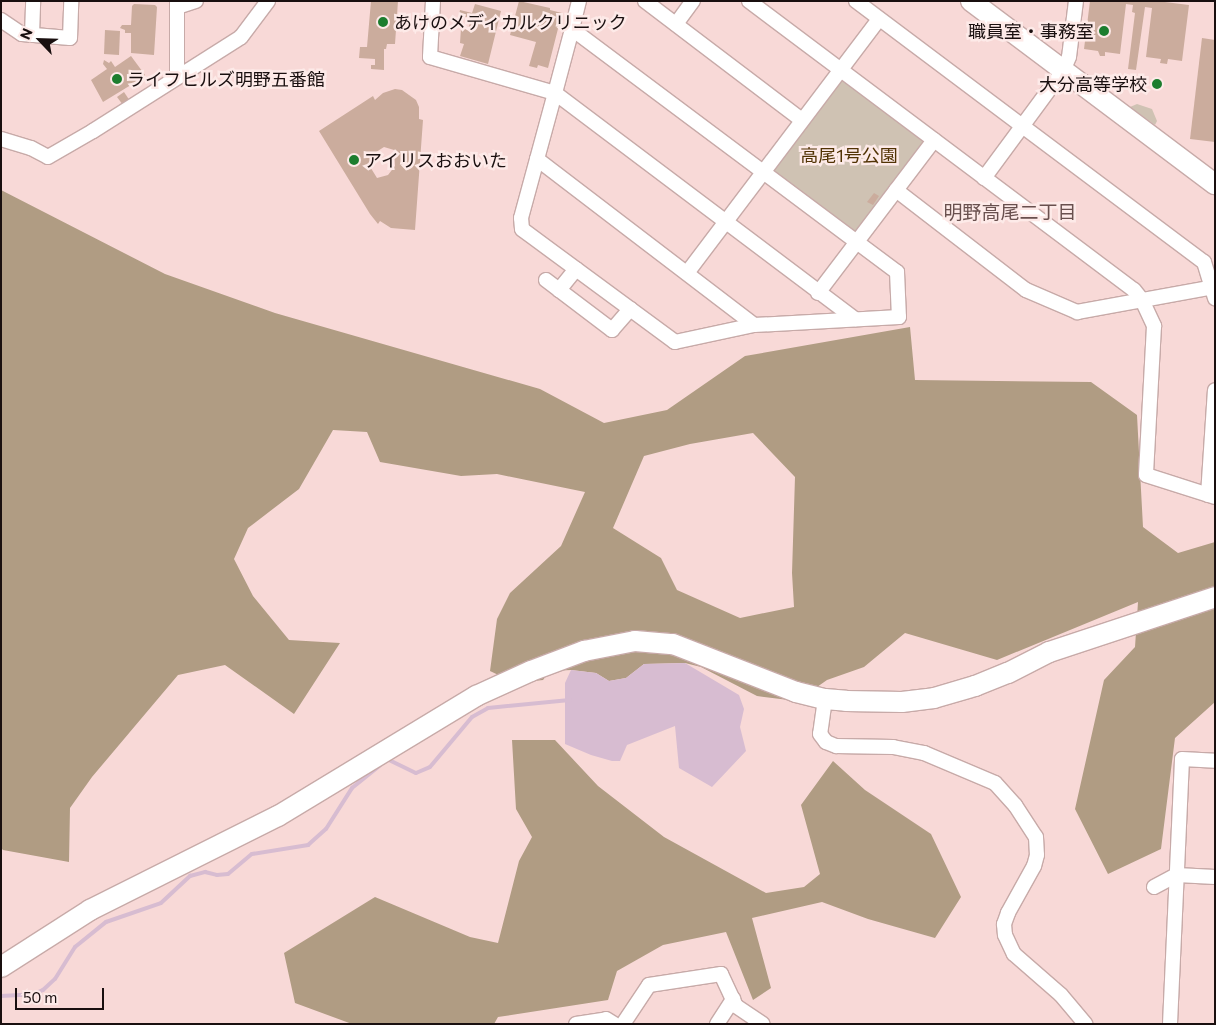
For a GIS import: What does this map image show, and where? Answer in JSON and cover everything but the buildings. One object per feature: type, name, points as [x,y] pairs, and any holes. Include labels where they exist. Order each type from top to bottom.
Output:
[{"type":"street","points":[[32,35],[33,1]]},
{"type":"street","points":[[1,20],[22,34],[70,38],[72,1]]},
{"type":"street","points":[[177,76],[177,4],[196,1]]},
{"type":"street","points":[[1,139],[31,148],[48,157],[241,37],[268,1]]},
{"type":"street","points":[[433,1],[430,57],[555,92],[818,293],[855,319]]},
{"type":"street","points":[[572,30],[764,171],[897,272],[899,317],[754,325],[675,342],[522,229],[520,218],[579,1]]},
{"type":"street","points":[[645,1],[802,120]]},
{"type":"street","points":[[676,24],[693,1]]},
{"type":"street","points":[[749,1],[1134,290],[1142,300],[1154,326],[1146,475],[1212,496],[1215,390]]},
{"type":"street","points":[[856,1],[1204,262],[1214,291],[1142,300],[1077,312],[1026,290],[896,190]]},
{"type":"street","points":[[971,1],[1215,184]]},
{"type":"street","points":[[984,178],[1063,71],[1070,57],[1076,1]]},
{"type":"street","points":[[687,273],[879,18]]},
{"type":"street","points":[[818,293],[934,140]]},
{"type":"street","points":[[537,159],[754,325]]},
{"type":"street","points":[[559,290],[576,269]]},
{"type":"street","points":[[546,280],[612,330],[630,309]]},
{"type":"street","points":[[1,967],[90,910],[278,816],[476,696],[531,671],[584,651],[635,641],[673,644],[779,687],[825,699],[876,703],[934,698],[975,686],[1008,673],[1049,652],[1215,597]]},
{"type":"street","points":[[825,699],[820,734],[826,742],[836,746],[893,747],[924,753],[995,783],[1016,805],[1036,837],[1037,855],[1034,866],[1008,913],[1004,924],[1004,935],[1014,954],[1061,995],[1084,1024]]},
{"type":"street","points":[[1170,1024],[1182,759],[1215,761]]},
{"type":"street","points":[[1154,888],[1177,875],[1215,877]]},
{"type":"street","points":[[623,1024],[649,985],[721,974],[736,1006],[763,1024]]},
{"type":"street","points":[[717,1024],[732,999]]},
{"type":"street","points":[[576,1024],[606,1019],[614,1024]]},
{"type":"green space","name":"高尾1号公園","points":[[839,79],[843,79],[925,140],[925,143],[859,231],[853,232],[773,173],[773,167]]},
{"type":"green space","points":[[1137,104],[1152,109],[1157,121],[1155,125],[1130,107]]},
{"type":"shaded area","points":[[1,190],[165,274],[275,313],[540,389],[604,423],[667,410],[745,356],[910,327],[915,380],[1091,382],[1137,415],[1143,527],[1178,553],[1215,542],[1215,702],[1175,738],[1161,849],[1108,874],[1075,809],[1104,680],[1135,647],[1138,602],[997,660],[905,633],[864,667],[827,680],[797,701],[757,696],[701,667],[685,663],[644,664],[626,678],[609,681],[596,673],[571,670],[550,671],[543,680],[515,683],[490,671],[497,619],[510,593],[561,546],[585,492],[497,474],[461,476],[380,462],[367,432],[333,430],[299,489],[248,528],[234,559],[253,596],[289,640],[340,643],[294,714],[225,665],[178,675],[92,777],[70,808],[69,862],[3,850],[1,848]],"holes":[[[753,433],[795,477],[792,573],[794,607],[740,618],[677,590],[661,558],[613,528],[644,456],[690,444]]]},
{"type":"shaded area","points":[[685,663],[739,695],[744,709],[740,727],[746,751],[712,787],[679,768],[675,726],[627,745],[620,761],[612,761],[591,755],[565,744],[565,683],[571,670],[596,673],[609,681],[626,678],[644,664]]},
{"type":"shaded area","points":[[512,740],[555,740],[598,786],[664,837],[766,893],[804,887],[820,874],[801,805],[833,761],[865,790],[931,834],[961,897],[935,938],[868,919],[822,902],[752,918],[771,988],[753,1000],[726,932],[663,945],[617,971],[608,1000],[498,1017],[494,1024],[352,1024],[295,1003],[284,953],[375,897],[470,937],[498,943],[519,861],[532,837],[516,809]]},
{"type":"waterway","points":[[386,761],[387,759],[416,773],[430,767],[472,717],[488,708],[570,700]]},
{"type":"waterway","points":[[1,996],[34,994],[43,990],[55,979],[75,947],[106,922],[161,903],[190,876],[205,872],[217,875],[228,874],[252,854],[308,845],[326,829],[352,788],[380,765]]},
{"type":"place","name":"あけのメディカルクリニック","points":[[383,22]]},
{"type":"place","name":"職員室・事務室","points":[[1104,31]]},
{"type":"place","name":"ライフヒルズ明野五番館","points":[[117,79]]},
{"type":"place","name":"大分高等学校","points":[[1157,84]]},
{"type":"place","name":"アイリスおおいた","points":[[354,160]]},
{"type":"district","name":"明野高尾二丁目","points":[[1010,212]]}]
